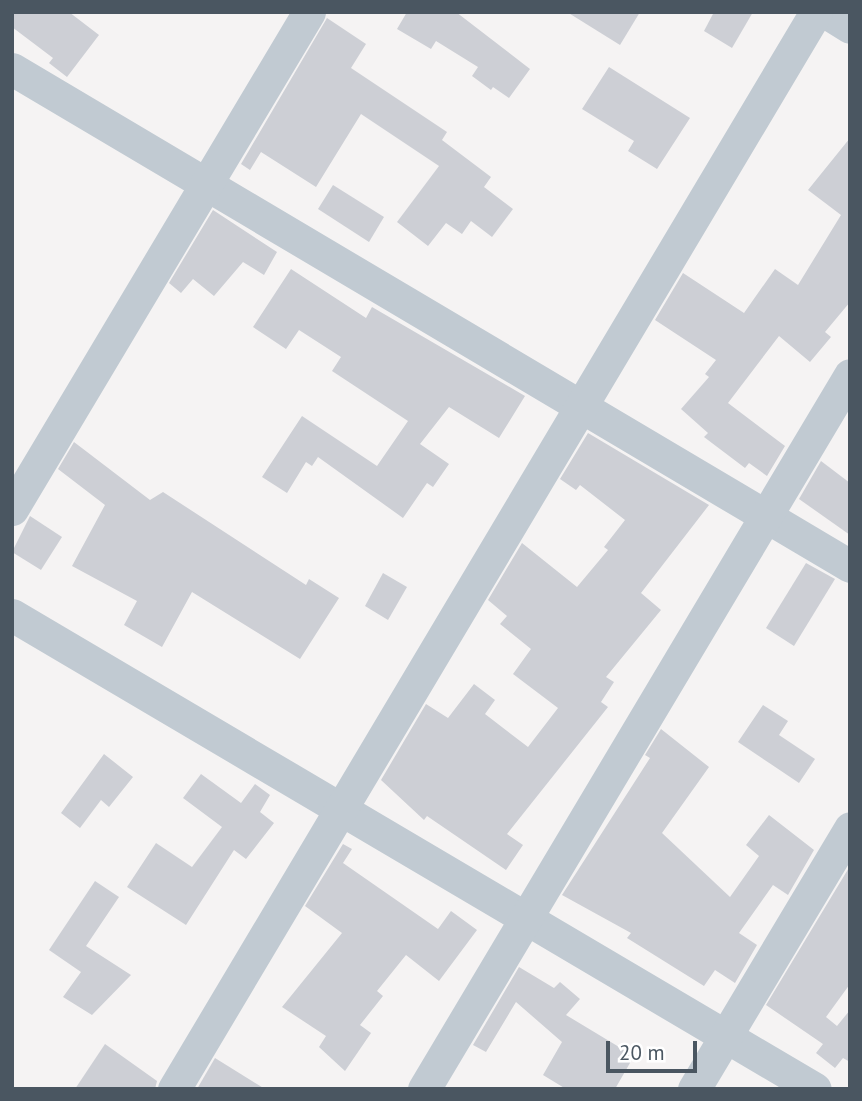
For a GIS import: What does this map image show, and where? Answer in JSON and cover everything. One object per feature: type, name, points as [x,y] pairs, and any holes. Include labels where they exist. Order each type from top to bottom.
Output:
[{"type":"street","points":[[12,509],[309,12]]},
{"type":"street","points":[[173,1089],[816,12]]},
{"type":"street","points":[[826,12],[850,27]]},
{"type":"street","points":[[12,69],[850,566]]},
{"type":"street","points":[[424,1089],[850,375]]},
{"type":"street","points":[[12,615],[816,1089]]},
{"type":"street","points":[[694,1089],[850,828]]},
{"type":"building","points":[[12,12],[69,12],[99,35],[67,77],[49,63],[53,58],[12,27]]},
{"type":"building","points":[[407,12],[456,12],[530,69],[509,98],[493,87],[491,90],[472,76],[478,67],[436,41],[431,49],[397,29]]},
{"type":"building","points":[[567,12],[640,12],[620,45]]},
{"type":"building","points":[[714,12],[753,12],[732,48],[704,31]]},
{"type":"building","points":[[327,18],[366,44],[351,68],[447,132],[442,140],[491,177],[484,187],[513,209],[492,237],[471,221],[462,234],[446,223],[428,246],[397,222],[439,166],[361,114],[316,187],[261,152],[250,170],[241,164]]},
{"type":"building","points":[[609,67],[690,118],[657,169],[628,151],[634,141],[582,109]]},
{"type":"building","points":[[850,138],[850,302],[825,332],[831,337],[810,362],[779,336],[728,403],[785,446],[767,476],[749,463],[745,468],[704,437],[708,433],[681,409],[709,377],[705,374],[716,360],[655,320],[683,273],[744,313],[775,269],[798,285],[841,215],[808,190]]},
{"type":"building","points":[[333,185],[384,217],[369,242],[318,209]]},
{"type":"building","points":[[213,210],[277,252],[264,275],[243,262],[214,296],[193,279],[181,293],[169,283]]},
{"type":"building","points":[[291,269],[366,318],[372,307],[525,396],[499,438],[449,407],[420,444],[449,464],[433,487],[427,483],[403,518],[318,457],[312,466],[306,462],[287,493],[262,477],[302,416],[377,466],[408,421],[332,371],[341,357],[299,330],[286,349],[253,327]]},
{"type":"building","points":[[588,433],[709,505],[641,593],[661,610],[606,677],[614,682],[601,702],[608,707],[507,834],[523,845],[506,870],[427,816],[424,820],[381,780],[426,704],[448,718],[474,684],[495,700],[485,714],[528,747],[558,708],[513,674],[531,649],[500,624],[507,616],[488,600],[522,543],[577,587],[608,550],[604,547],[625,520],[580,485],[576,490],[560,479]]},
{"type":"building","points":[[74,442],[150,500],[163,492],[306,585],[309,579],[339,598],[300,659],[192,592],[162,647],[124,625],[137,601],[72,566],[105,505],[58,469]]},
{"type":"building","points":[[821,461],[850,483],[850,535],[799,499]]},
{"type":"building","points":[[30,516],[62,537],[41,570],[12,552]]},
{"type":"building","points":[[806,563],[835,579],[794,646],[766,628]]},
{"type":"building","points":[[383,573],[407,587],[388,620],[365,606]]},
{"type":"building","points":[[763,705],[788,721],[779,735],[815,759],[799,783],[738,742]]},
{"type":"building","points":[[661,729],[709,767],[662,833],[730,897],[759,856],[746,845],[769,815],[814,850],[788,895],[773,885],[739,933],[757,945],[735,983],[715,970],[704,986],[627,938],[631,933],[562,895],[650,758],[645,755]]},
{"type":"building","points":[[104,754],[133,777],[109,807],[101,800],[80,828],[61,813]]},
{"type":"building","points":[[201,774],[241,803],[255,784],[270,795],[260,812],[274,823],[246,859],[234,850],[186,925],[127,887],[156,843],[192,867],[222,827],[183,798]]},
{"type":"building","points":[[343,844],[352,849],[343,863],[438,929],[451,911],[477,930],[439,981],[406,955],[377,991],[383,996],[360,1025],[371,1033],[345,1071],[319,1047],[326,1036],[282,1007],[342,933],[305,906]]},
{"type":"building","points":[[850,866],[850,984],[826,1017],[837,1026],[850,1010],[850,1062],[843,1058],[835,1068],[816,1053],[823,1044],[766,1005]]},
{"type":"building","points":[[95,881],[119,897],[86,946],[131,975],[92,1015],[63,997],[81,972],[49,950]]},
{"type":"building","points":[[519,967],[554,988],[560,982],[580,999],[566,1015],[634,1056],[615,1089],[566,1089],[543,1075],[562,1042],[516,1002],[486,1052],[473,1045]]},
{"type":"building","points":[[105,1044],[157,1081],[155,1089],[75,1089]]},
{"type":"building","points":[[215,1058],[265,1089],[197,1089]]}]
